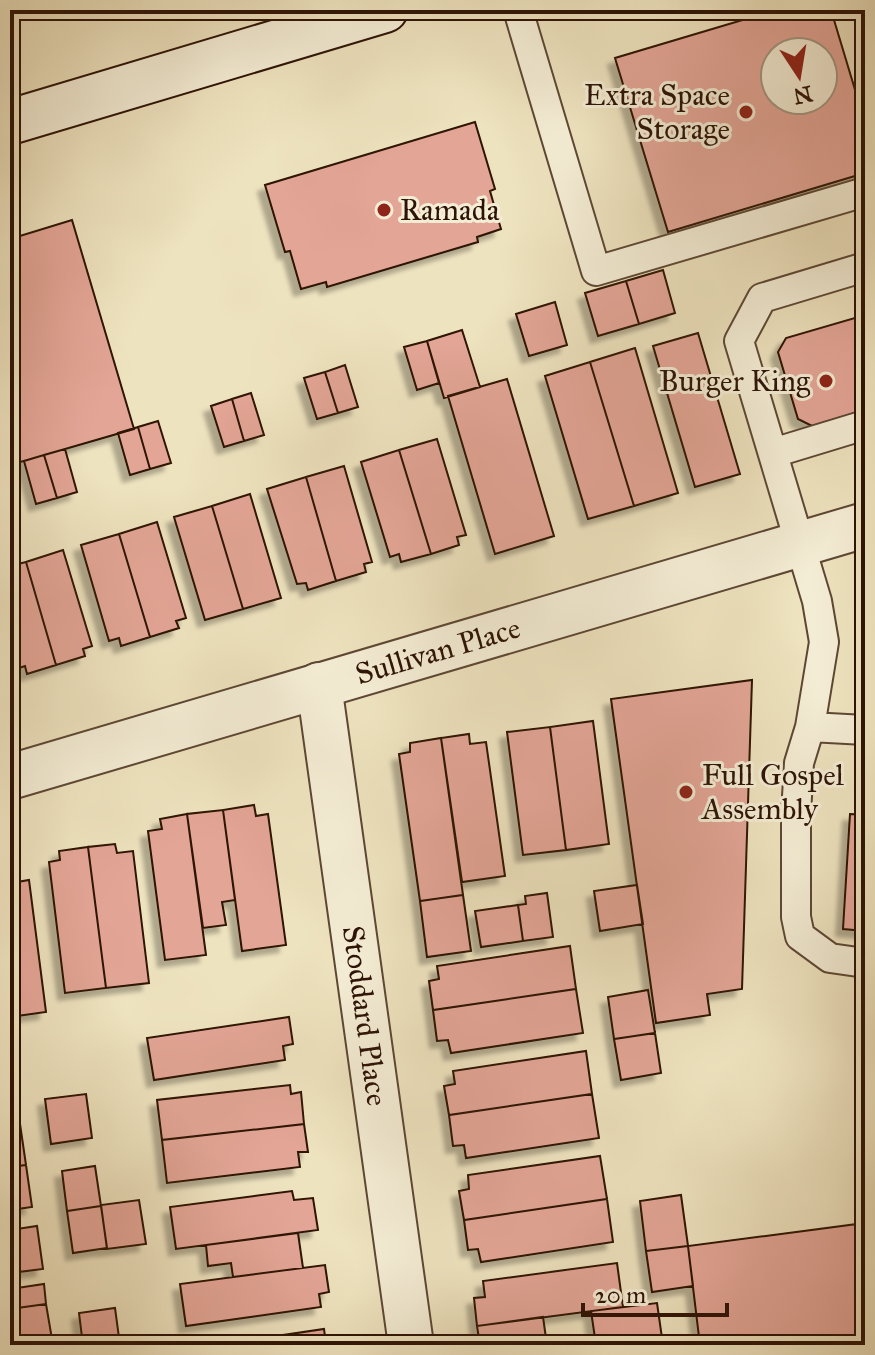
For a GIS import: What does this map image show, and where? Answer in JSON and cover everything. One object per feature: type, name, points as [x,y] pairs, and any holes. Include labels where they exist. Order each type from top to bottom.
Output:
[{"type":"street","points":[[10,122],[385,10]]},
{"type":"street","name":"Sullivan Place","points":[[10,777],[865,525]]},
{"type":"street","name":"Stoddard Place","points":[[319,685],[411,1345]]},
{"type":"lane","points":[[518,10],[596,271],[865,192]]},
{"type":"lane","points":[[865,267],[762,298],[739,341],[817,601],[824,642],[810,727],[799,763],[796,917],[800,936],[830,958],[865,963]]},
{"type":"lane","points":[[773,453],[865,425]]},
{"type":"lane","points":[[810,727],[865,730]]},
{"type":"building","name":"Extra Space Storage","points":[[776,10],[831,10],[839,36],[759,36],[759,116],[839,116],[839,37],[865,123],[865,173],[668,232],[615,58]]},
{"type":"building","name":"Ramada","points":[[475,122],[495,189],[490,191],[501,229],[477,237],[478,242],[327,287],[326,282],[301,289],[290,251],[285,252],[265,185]]},
{"type":"building","points":[[72,220],[134,429],[10,465],[10,239]]},
{"type":"building","points":[[663,270],[675,313],[639,324],[626,281]]},
{"type":"building","points":[[626,281],[639,324],[598,336],[585,293]]},
{"type":"building","points":[[555,302],[567,345],[529,356],[516,314]]},
{"type":"building","name":"Burger King","points":[[865,315],[865,410],[812,426],[798,419],[778,352],[786,338]]},
{"type":"building","points":[[462,330],[480,387],[444,398],[427,341]]},
{"type":"building","points":[[698,333],[740,474],[695,487],[653,346]]},
{"type":"building","points":[[427,341],[439,383],[417,390],[404,347]]},
{"type":"building","points":[[635,348],[678,493],[634,506],[590,362]]},
{"type":"building","points":[[590,362],[634,506],[588,519],[545,376]]},
{"type":"building","points":[[345,365],[358,407],[338,413],[325,372]]},
{"type":"building","points":[[325,372],[338,413],[317,419],[304,378]]},
{"type":"building","points":[[507,379],[554,536],[495,554],[448,396]]},
{"type":"building","points":[[251,393],[264,435],[244,441],[232,399]]},
{"type":"building","points":[[232,399],[244,441],[224,447],[211,406]]},
{"type":"building","points":[[158,421],[171,463],[150,469],[138,427]]},
{"type":"building","points":[[138,427],[150,469],[130,475],[118,433]]},
{"type":"building","points":[[437,439],[466,535],[457,537],[459,545],[431,554],[399,450]]},
{"type":"building","points":[[65,449],[77,492],[57,498],[44,455]]},
{"type":"building","points":[[399,450],[431,554],[401,562],[399,554],[390,557],[361,462]]},
{"type":"building","points":[[44,455],[57,498],[36,504],[24,461]]},
{"type":"building","points":[[344,466],[372,562],[364,564],[366,572],[336,581],[306,477]]},
{"type":"building","points":[[306,477],[336,581],[308,590],[306,583],[297,584],[267,489]]},
{"type":"building","points":[[250,494],[281,598],[243,609],[212,506]]},
{"type":"building","points":[[212,506],[243,609],[205,620],[174,517]]},
{"type":"building","points":[[157,522],[186,618],[176,621],[179,628],[150,637],[119,534]]},
{"type":"building","points":[[119,534],[150,637],[121,646],[119,638],[109,641],[81,545]]},
{"type":"building","points":[[63,550],[92,646],[83,649],[85,656],[56,665],[26,562]]},
{"type":"building","points":[[26,562],[56,665],[27,674],[25,666],[16,669],[10,649],[10,566]]},
{"type":"building","name":"Full Gospel Assembly","points":[[752,680],[742,989],[707,994],[710,1015],[656,1023],[611,699]]},
{"type":"building","points":[[593,721],[609,844],[566,850],[550,727]]},
{"type":"building","points":[[550,727],[566,850],[523,855],[507,732]]},
{"type":"building","points":[[469,734],[470,744],[486,742],[505,876],[462,882],[441,738]]},
{"type":"building","points":[[441,738],[463,895],[420,901],[399,754],[410,752],[410,743]]},
{"type":"building","points":[[254,805],[256,816],[268,814],[286,945],[242,951],[223,810]]},
{"type":"building","points":[[223,810],[235,900],[222,902],[226,925],[203,928],[187,814]]},
{"type":"building","points":[[187,814],[206,955],[165,960],[148,831],[162,829],[160,819]]},
{"type":"building","points":[[850,814],[865,815],[865,931],[843,929]]},
{"type":"building","points":[[115,844],[117,853],[133,851],[149,983],[106,988],[88,847]]},
{"type":"building","points":[[88,847],[106,988],[65,993],[49,862],[60,860],[59,851]]},
{"type":"building","points":[[16,876],[17,882],[29,880],[46,1012],[10,1017],[10,877]]},
{"type":"building","points":[[637,885],[643,924],[600,931],[594,891]]},
{"type":"building","points":[[547,893],[553,937],[523,941],[518,905],[526,904],[525,896]]},
{"type":"building","points":[[463,895],[471,951],[427,957],[420,901]]},
{"type":"building","points":[[518,905],[523,941],[481,947],[475,911]]},
{"type":"building","points":[[570,946],[576,989],[433,1010],[429,981],[439,979],[437,966]]},
{"type":"building","points":[[576,989],[583,1033],[451,1053],[448,1040],[437,1041],[433,1010]]},
{"type":"building","points":[[648,990],[655,1033],[614,1039],[608,997]]},
{"type":"building","points":[[289,1017],[293,1044],[283,1046],[285,1060],[154,1080],[147,1038]]},
{"type":"building","points":[[655,1033],[661,1073],[621,1080],[614,1039]]},
{"type":"building","points":[[586,1051],[592,1094],[449,1115],[444,1086],[455,1084],[453,1071]]},
{"type":"building","points":[[290,1085],[291,1094],[301,1092],[304,1124],[162,1140],[157,1100]]},
{"type":"building","points":[[86,1094],[92,1138],[51,1144],[45,1099]]},
{"type":"building","points":[[592,1094],[599,1138],[466,1158],[464,1145],[453,1146],[449,1115]]},
{"type":"building","points":[[20,1124],[26,1165],[10,1167],[10,1126]]},
{"type":"building","points":[[304,1124],[308,1152],[298,1152],[300,1167],[167,1183],[162,1140]]},
{"type":"building","points":[[600,1156],[607,1199],[464,1220],[459,1191],[469,1189],[468,1175]]},
{"type":"building","points":[[26,1165],[32,1207],[10,1210],[10,1167]]},
{"type":"building","points":[[95,1166],[101,1206],[67,1211],[62,1171]]},
{"type":"building","points":[[292,1191],[294,1200],[313,1198],[318,1230],[176,1249],[170,1207]]},
{"type":"building","points":[[681,1195],[688,1246],[646,1251],[640,1201]]},
{"type":"building","points":[[607,1199],[613,1242],[481,1262],[478,1249],[468,1250],[464,1220]]},
{"type":"building","points":[[139,1200],[146,1244],[107,1249],[101,1205]]},
{"type":"building","points":[[101,1206],[107,1248],[73,1253],[67,1211]]},
{"type":"building","points":[[865,1223],[865,1345],[700,1345],[688,1246]]},
{"type":"building","points":[[37,1226],[43,1269],[10,1273],[10,1230]]},
{"type":"building","points":[[298,1233],[303,1268],[233,1277],[231,1263],[208,1266],[206,1245]]},
{"type":"building","points":[[688,1246],[693,1286],[652,1292],[646,1251]]},
{"type":"building","points":[[617,1263],[623,1307],[477,1326],[474,1298],[485,1297],[483,1281]]},
{"type":"building","points":[[325,1265],[329,1292],[319,1294],[321,1307],[186,1326],[180,1284]]},
{"type":"building","points":[[44,1284],[46,1304],[10,1309],[10,1289]]},
{"type":"building","points":[[657,1303],[663,1345],[596,1345],[591,1311]]},
{"type":"building","points":[[46,1304],[53,1345],[10,1345],[10,1309]]},
{"type":"building","points":[[115,1308],[120,1345],[83,1345],[79,1313]]},
{"type":"building","points":[[543,1317],[547,1345],[480,1345],[477,1326]]},
{"type":"building","points":[[324,1329],[326,1344],[336,1345],[216,1345]]},
{"type":"place","name":"Extra Space Storage","points":[[746,112]]},
{"type":"place","name":"Ramada","points":[[384,210]]},
{"type":"place","name":"Burger King","points":[[826,381]]},
{"type":"place","name":"Full Gospel Assembly","points":[[686,792]]}]
